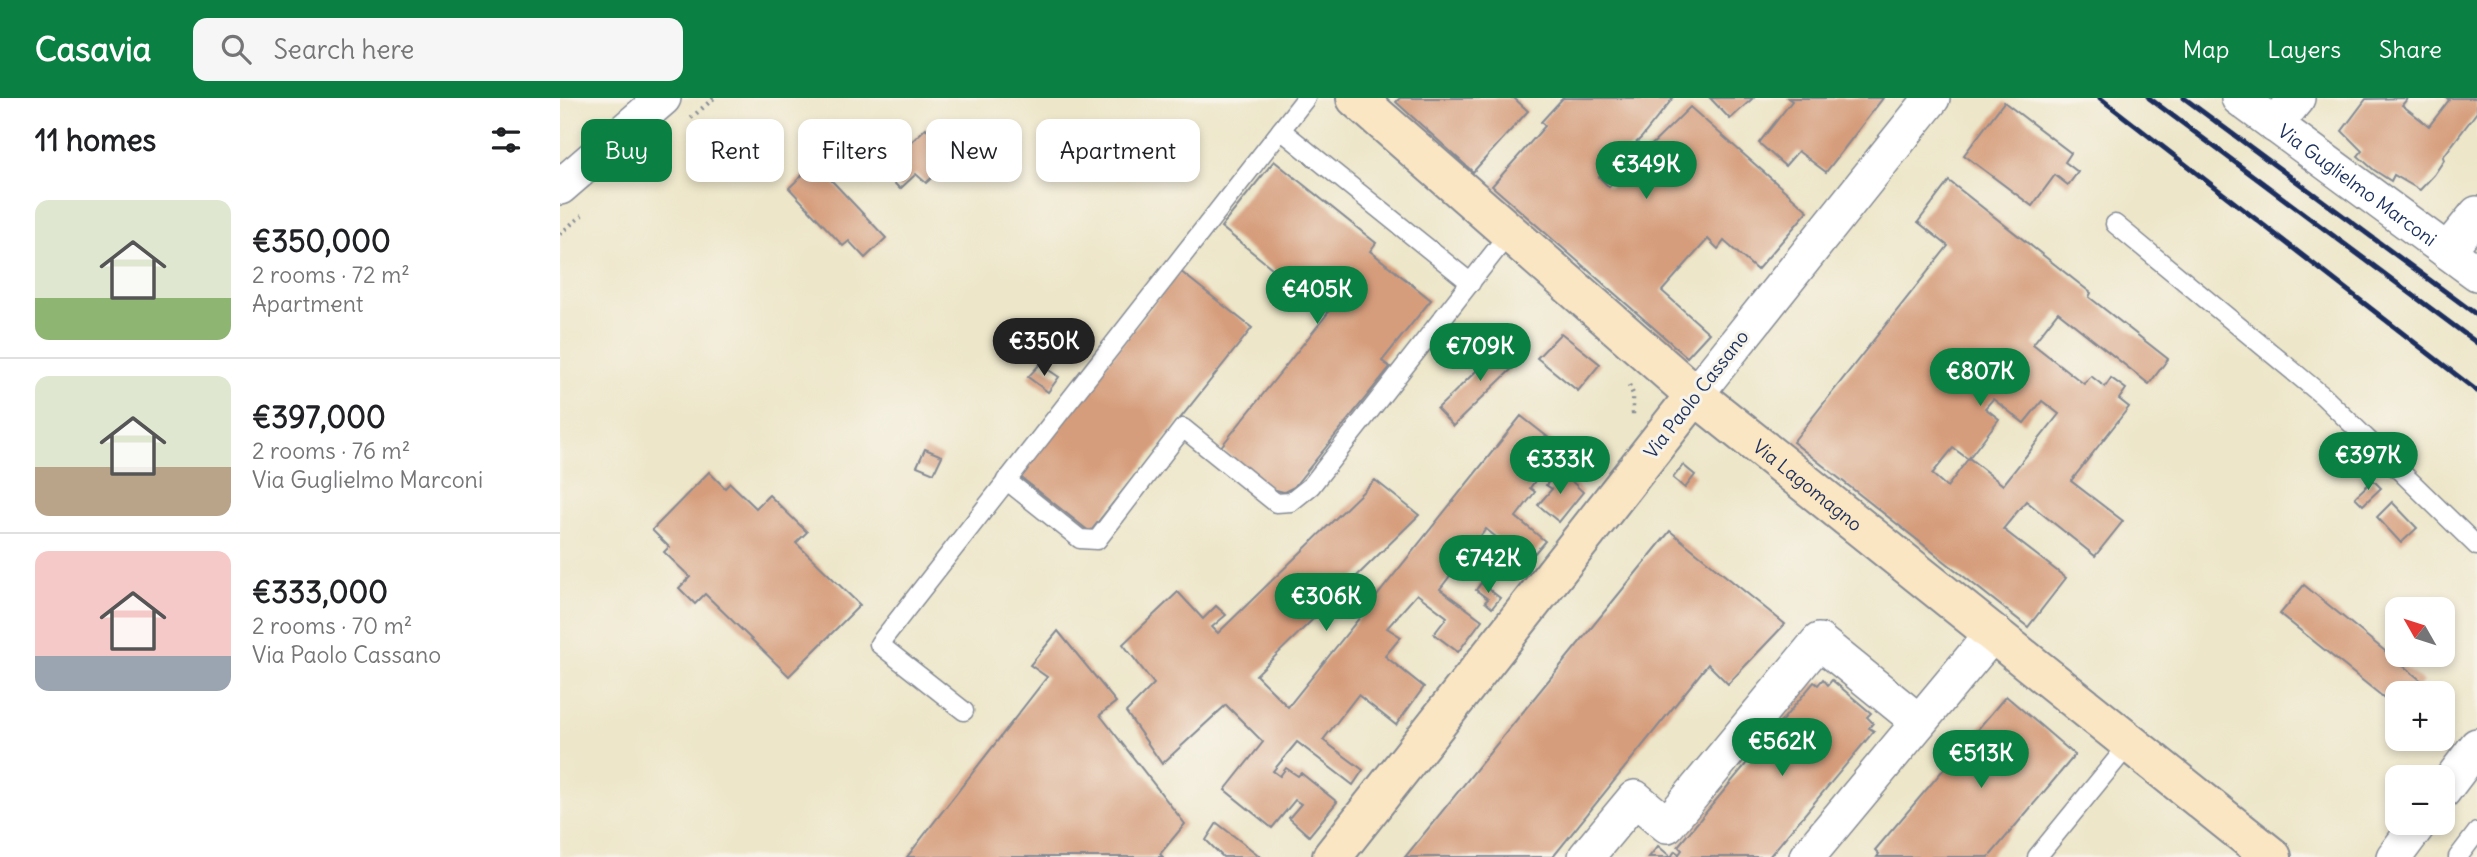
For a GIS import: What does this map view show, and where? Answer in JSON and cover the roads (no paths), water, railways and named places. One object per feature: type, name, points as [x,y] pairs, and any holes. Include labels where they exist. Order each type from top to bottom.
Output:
[{"type":"main road","name":"Via Lagomagno","points":[[1356,98],[1695,395],[2272,857]]},
{"type":"main road","name":"Via Paolo Cassano","points":[[1332,857],[1695,395]]},
{"type":"street","points":[[560,187],[663,98]]},
{"type":"street","name":"Via Paolo Cassano","points":[[1695,395],[1932,98]]},
{"type":"street","name":"Via Guglielmo Marconi","points":[[2239,98],[2477,273]]},
{"type":"street","points":[[2275,125],[2297,98]]},
{"type":"street","points":[[2447,251],[2477,214]]},
{"type":"street","points":[[1807,857],[1994,632]]},
{"type":"street","points":[[1586,857],[1634,798],[1667,825],[1819,641],[1919,722]]},
{"type":"street","points":[[2455,775],[2477,746]]},
{"type":"street","points":[[2394,857],[2410,835]]},
{"type":"lane","points":[[964,710],[879,644],[1306,98]]},
{"type":"lane","points":[[1281,130],[1471,283]]},
{"type":"lane","points":[[2115,224],[2323,396],[2477,546]]},
{"type":"lane","points":[[1006,480],[1080,539],[1097,540],[1183,429],[1276,503],[1291,502],[1311,486],[1510,232]]},
{"type":"lane","points":[[2036,857],[2130,743]]},
{"type":"lane","points":[[2458,857],[2477,832]]},
{"type":"railway","points":[[2100,98],[2477,391]]},
{"type":"railway","points":[[2149,98],[2477,343]]},
{"type":"railway","points":[[2184,98],[2477,315]]}]
